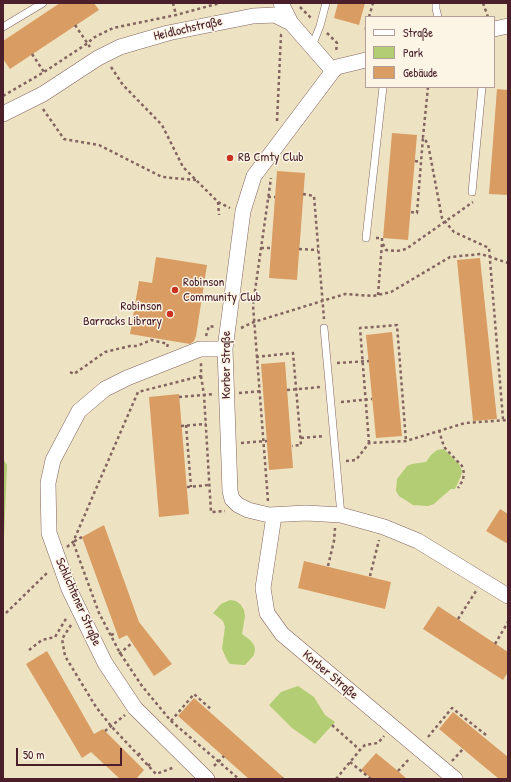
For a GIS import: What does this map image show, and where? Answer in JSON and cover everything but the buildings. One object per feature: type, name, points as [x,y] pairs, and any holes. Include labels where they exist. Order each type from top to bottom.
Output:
[{"type":"street","points":[[282,3],[291,23]]},
{"type":"street","name":"Heidlochstraße","points":[[3,114],[43,94],[98,58],[120,47],[148,38],[194,27],[253,16],[275,16],[291,23],[333,71]]},
{"type":"street","points":[[495,29],[508,26]]},
{"type":"street","points":[[333,71],[337,67],[365,60]]},
{"type":"street","name":"Korber Straße","points":[[238,505],[232,499],[230,491],[225,349],[243,211],[254,176],[333,71]]},
{"type":"street","name":"Schlichtener Straße","points":[[207,779],[135,708],[105,663],[69,589],[49,533],[48,483],[53,460],[79,411],[105,389],[121,380],[200,350],[225,349]]},
{"type":"street","points":[[238,505],[248,510],[271,516],[306,514],[339,515],[384,527],[418,541],[508,596]]},
{"type":"street","name":"Korber Straße","points":[[271,516],[263,588],[267,613],[282,634],[455,779]]},
{"type":"lane","points":[[3,27],[43,3]]},
{"type":"lane","points":[[312,47],[320,26],[326,3]]},
{"type":"lane","points":[[436,3],[438,16]]},
{"type":"lane","points":[[366,238],[383,88]]},
{"type":"lane","points":[[472,192],[482,88]]},
{"type":"lane","points":[[324,328],[337,462],[339,515]]},
{"type":"path","points":[[173,3],[176,15]]},
{"type":"path","points":[[369,16],[373,3]]},
{"type":"path","points":[[483,3],[488,16]]},
{"type":"path","points":[[75,26],[104,68],[109,64],[123,85],[162,125],[182,167],[218,202],[236,211],[243,211]]},
{"type":"path","points":[[32,54],[44,72]]},
{"type":"path","points":[[21,86],[36,110],[41,107],[64,139],[98,145],[162,177],[196,180]]},
{"type":"path","points":[[411,212],[417,213],[428,88]]},
{"type":"path","points":[[423,137],[428,144],[442,218],[454,232],[489,248],[503,419]]},
{"type":"path","points":[[415,161],[421,162]]},
{"type":"path","points":[[303,194],[314,196],[324,328]]},
{"type":"path","points":[[268,197],[275,197]]},
{"type":"path","points":[[366,238],[382,238],[382,242],[386,250],[397,251],[406,249],[474,201]]},
{"type":"path","points":[[218,202],[219,215]]},
{"type":"path","points":[[378,295],[382,242]]},
{"type":"path","points":[[261,248],[272,248]]},
{"type":"path","points":[[299,249],[318,250]]},
{"type":"path","points":[[238,505],[230,511],[211,512],[200,350],[209,326],[237,330],[254,322],[345,294],[378,295],[391,292],[450,257],[481,254],[508,263]]},
{"type":"path","points":[[337,462],[356,460],[369,443],[360,328],[397,325],[406,441]]},
{"type":"path","points":[[70,372],[74,374],[105,352],[130,346],[137,346],[151,340]]},
{"type":"path","points":[[271,516],[261,391],[256,357],[293,353],[301,446],[292,446]]},
{"type":"path","points":[[328,364],[369,361]]},
{"type":"path","points":[[201,376],[138,392],[73,542],[99,613],[120,653],[146,691],[171,721],[239,779]]},
{"type":"path","points":[[287,390],[330,386]]},
{"type":"path","points":[[179,397],[261,391]]},
{"type":"path","points":[[331,403],[372,399]]},
{"type":"path","points":[[369,443],[406,441],[465,422],[503,419],[508,420]]},
{"type":"path","points":[[181,426],[206,424]]},
{"type":"path","points":[[186,425],[192,487]]},
{"type":"path","points":[[439,430],[445,448],[462,466],[464,473],[463,480],[458,488]]},
{"type":"path","points":[[301,438],[334,435]]},
{"type":"path","points":[[229,444],[265,441]]},
{"type":"path","points":[[187,487],[209,485]]},
{"type":"path","points":[[328,566],[339,515]]},
{"type":"path","points":[[370,576],[377,547],[384,527]]},
{"type":"path","points":[[6,613],[59,561],[62,552],[73,542],[82,537]]},
{"type":"path","points":[[458,619],[483,580]]},
{"type":"path","points":[[29,650],[42,640],[55,636],[77,607]]},
{"type":"path","points":[[77,607],[62,639],[65,656],[96,706],[111,726],[156,774],[190,762]]},
{"type":"path","points":[[495,644],[508,622]]},
{"type":"path","points":[[111,635],[116,633]]},
{"type":"path","points":[[55,636],[62,639]]},
{"type":"path","points":[[105,663],[132,643]]},
{"type":"path","points":[[171,721],[194,694],[212,710]]},
{"type":"path","points":[[398,771],[452,708],[486,735]]},
{"type":"path","points":[[105,731],[114,723]]},
{"type":"path","points":[[332,725],[360,750]]},
{"type":"path","points":[[336,779],[365,745],[378,743],[392,726]]},
{"type":"path","points":[[138,756],[142,752]]},
{"type":"path","points":[[148,766],[152,762]]},
{"type":"path","points":[[350,762],[371,779]]},
{"type":"green space","points":[[444,449],[459,464],[462,471],[455,489],[451,489],[434,504],[428,506],[413,505],[399,496],[396,491],[397,479],[407,466],[426,462],[437,450]]},
{"type":"green space","points":[[3,459],[7,465],[3,562]]},
{"type":"green space","points":[[230,600],[236,601],[244,610],[245,616],[242,634],[250,640],[255,649],[254,655],[245,665],[230,664],[227,660],[222,649],[225,627],[223,621],[213,613],[221,604]]},
{"type":"green space","points":[[298,686],[314,697],[325,715],[335,722],[315,744],[292,728],[269,705],[281,692]]},
{"type":"place","name":"RB Cmty Club","points":[[230,158]]},
{"type":"place","name":"Robinson Community Club","points":[[175,290]]},
{"type":"place","name":"Robinson Barracks Library","points":[[170,314]]}]
